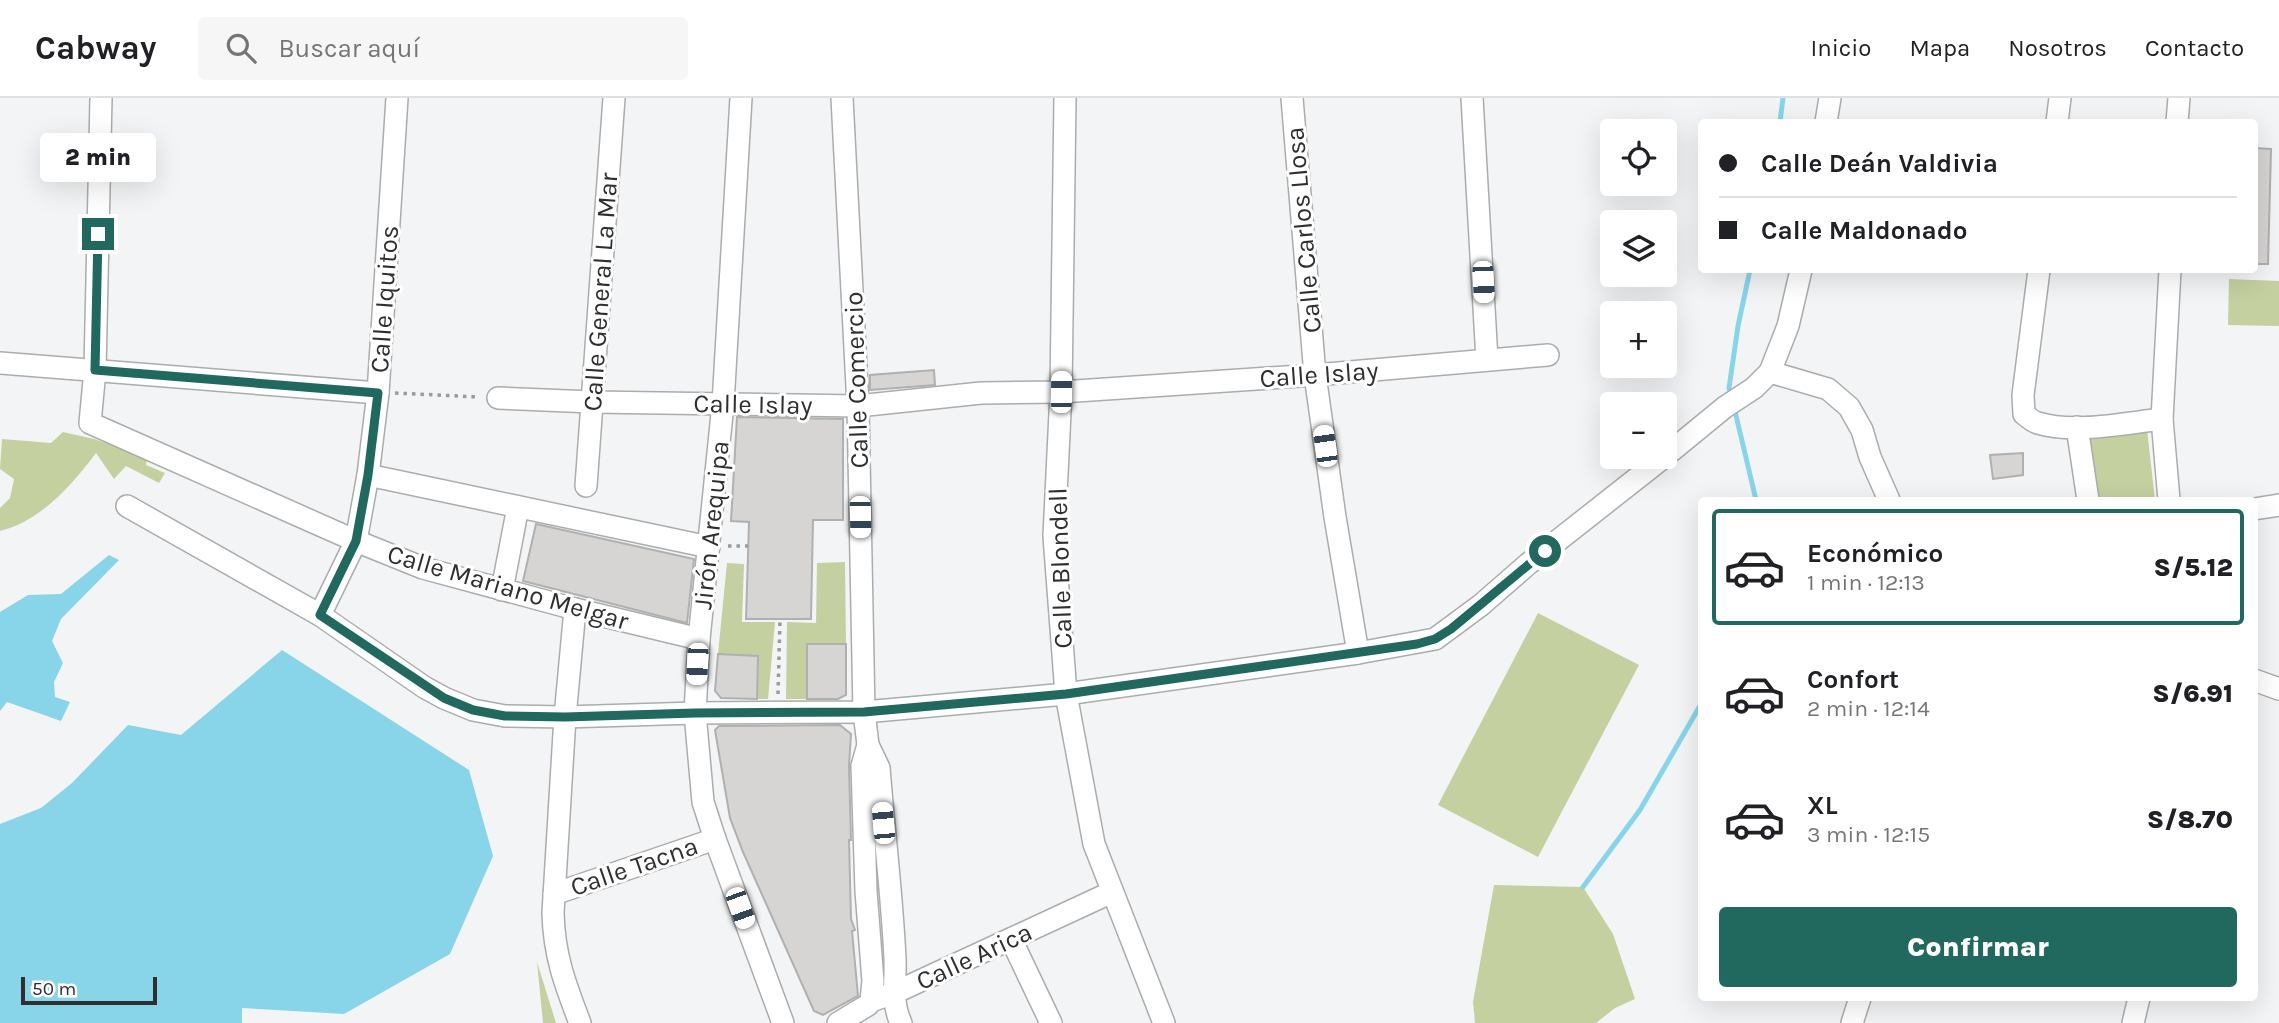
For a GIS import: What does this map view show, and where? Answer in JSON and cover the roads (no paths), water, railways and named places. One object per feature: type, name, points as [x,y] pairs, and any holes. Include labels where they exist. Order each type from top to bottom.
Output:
[{"type":"street","points":[[95,370],[101,98]]},
{"type":"street","name":"Calle Iquitos","points":[[320,615],[356,541],[368,475],[378,393],[397,98]]},
{"type":"street","name":"Calle General La Mar","points":[[586,485],[614,98]]},
{"type":"street","name":"Jirón Arequipa","points":[[741,98],[723,404],[699,639],[695,713],[704,802],[783,1023]]},
{"type":"street","name":"Calle Comercio","points":[[842,98],[858,406],[864,712],[868,745],[878,768],[895,960],[894,993],[896,1012],[901,1023]]},
{"type":"street","name":"Calle Blondell","points":[[1065,98],[1061,392],[1054,536],[1066,694],[1094,844],[1164,1023]]},
{"type":"street","name":"Calle Carlos Llosa","points":[[1292,98],[1315,375],[1358,653]]},
{"type":"street","points":[[1472,98],[1487,360]]},
{"type":"street","points":[[1826,119],[1830,98]]},
{"type":"street","points":[[2057,119],[2060,98]]},
{"type":"street","points":[[2178,119],[2179,98]]},
{"type":"street","points":[[1677,446],[1725,407],[1754,388],[1770,372],[1788,326],[1800,273]]},
{"type":"street","points":[[2039,273],[2023,395],[2024,414],[2035,423],[2077,427],[2162,419]]},
{"type":"street","points":[[2169,497],[2162,419],[2170,273]]},
{"type":"street","name":"Calle Islay","points":[[498,398],[858,406],[981,393],[1061,392],[1315,375],[1548,355]]},
{"type":"street","points":[[0,363],[378,393]]},
{"type":"street","name":"Calle Mariano Melgar","points":[[95,370],[90,423],[423,568],[699,639]]},
{"type":"street","points":[[1770,372],[1828,389],[1849,407],[1862,430],[1870,457],[1888,497]]},
{"type":"street","points":[[2077,427],[2088,497]]},
{"type":"street","points":[[127,506],[320,615],[444,698],[473,710],[505,716],[565,717],[864,712],[1066,694],[1358,653],[1435,639],[1451,629],[1649,469]]},
{"type":"street","points":[[368,475],[709,547]]},
{"type":"street","points":[[2258,508],[2279,505]]},
{"type":"street","points":[[502,590],[518,507]]},
{"type":"street","points":[[575,609],[565,717],[554,894],[554,941],[562,975],[580,1023]]},
{"type":"street","points":[[2258,681],[2279,689]]},
{"type":"street","name":"Calle Comercio","points":[[868,745],[862,766],[866,891],[873,981],[871,1001]]},
{"type":"street","name":"Calle Tacna","points":[[554,894],[715,839]]},
{"type":"street","name":"Calle Arica","points":[[838,1023],[871,1001],[894,993],[1112,892]]},
{"type":"street","points":[[1011,939],[1051,1023]]},
{"type":"street","points":[[1852,1023],[1859,1001]]},
{"type":"street","points":[[2133,1023],[2138,1001]]},
{"type":"water","points":[[109,555],[119,560],[61,619],[52,641],[63,663],[54,682],[55,697],[70,702],[61,721],[7,702],[0,711],[0,612],[28,595],[61,594]]},
{"type":"water","points":[[282,650],[469,770],[493,856],[450,954],[344,1014],[242,1008],[242,1023],[0,1023],[0,824],[41,808],[72,783],[128,725],[181,735]]},
{"type":"waterway","points":[[1780,119],[1783,98]]},
{"type":"waterway","points":[[1732,397],[1729,388],[1749,273]]},
{"type":"waterway","points":[[1734,407],[1755,497]]},
{"type":"waterway","points":[[1583,887],[1640,810],[1698,709]]}]
